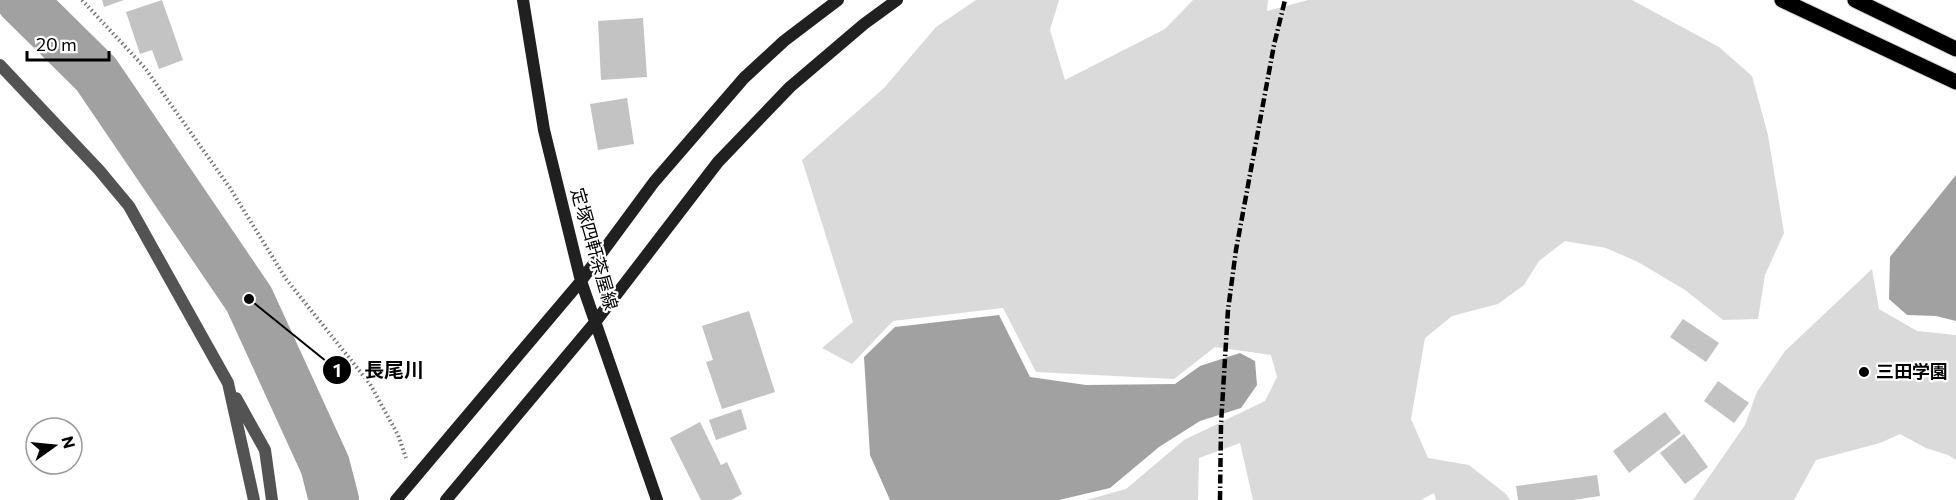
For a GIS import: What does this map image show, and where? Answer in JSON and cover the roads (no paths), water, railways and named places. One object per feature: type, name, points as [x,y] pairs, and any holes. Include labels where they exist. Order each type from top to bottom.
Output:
[{"type":"main road","points":[[1782,0],[1956,82]]},
{"type":"main road","points":[[1855,0],[1956,49]]},
{"type":"street","name":"定塚四軒茶屋線","points":[[524,0],[544,130],[580,281],[596,321],[657,500]]},
{"type":"street","points":[[396,500],[580,281],[654,182],[744,78],[784,41],[838,0]]},
{"type":"street","points":[[446,500],[596,321],[718,162],[790,87],[864,24],[897,0]]},
{"type":"street","points":[[0,65],[99,170],[129,206],[265,450],[272,500]]},
{"type":"street","points":[[228,383],[255,500]]},
{"type":"waterway","points":[[21,0],[96,74],[249,299],[325,465],[334,500]]},
{"type":"railway","points":[[1220,500],[1221,424],[1228,310],[1236,250],[1274,45],[1285,0]]},
{"type":"place","name":"長尾川","points":[[249,299]]},
{"type":"place","name":"三田学園","points":[[1864,372]]}]
